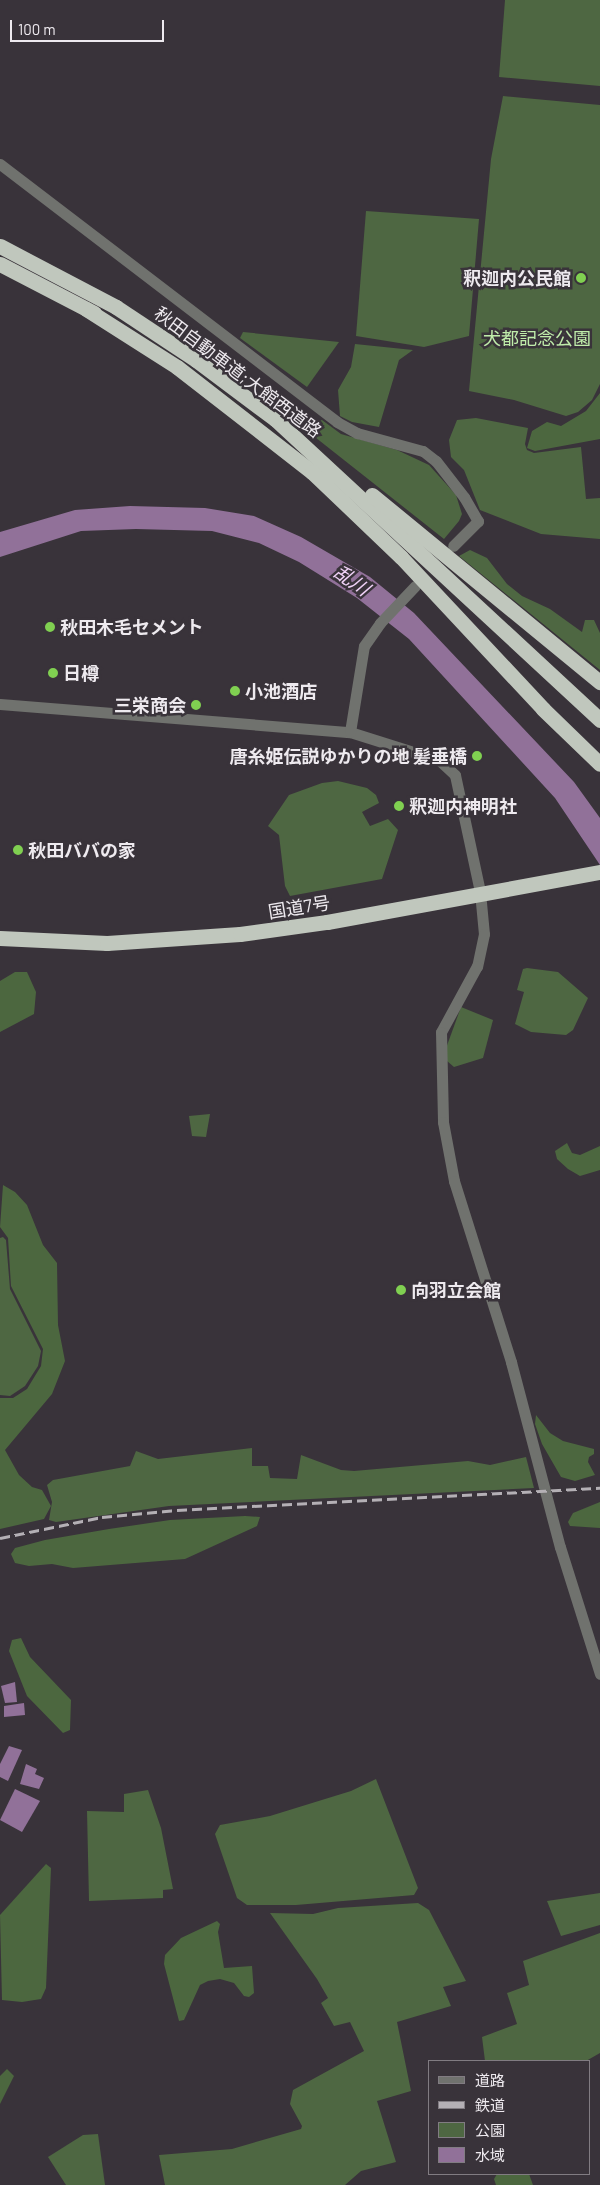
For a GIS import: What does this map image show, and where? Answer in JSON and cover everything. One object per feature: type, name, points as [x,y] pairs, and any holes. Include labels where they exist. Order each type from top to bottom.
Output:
[{"type":"highway","name":"秋田自動車道;大館西道路","points":[[0,246],[101,298],[157,333],[237,390],[309,448],[600,720]]},
{"type":"highway","name":"秋田自動車道;大館西道路","points":[[0,264],[86,308],[173,360],[225,396],[319,467],[408,541]]},
{"type":"highway","points":[[86,308],[177,367],[312,472],[401,556],[543,709],[600,764]]},
{"type":"highway","points":[[309,448],[385,504],[600,682]]},
{"type":"highway","name":"国道7号","points":[[0,938],[108,942],[240,934],[327,922],[480,892],[600,872]]},
{"type":"street","points":[[0,164],[337,422],[357,433],[423,451],[436,461],[464,497],[478,521],[453,546]]},
{"type":"street","points":[[350,732],[364,646],[380,623],[415,586]]},
{"type":"street","points":[[0,704],[350,732],[439,760],[456,775],[480,892],[484,934],[482,951],[441,1032],[443,1122],[454,1181],[510,1362],[540,1472],[600,1674]]},
{"type":"green space","points":[[505,0],[600,0],[600,86],[499,77]]},
{"type":"green space","name":"犬都記念公園","points":[[503,96],[600,105],[600,384],[592,400],[578,412],[566,416],[514,400],[469,391],[491,159]]},
{"type":"green space","points":[[366,211],[479,219],[469,336],[424,347],[356,336]]},
{"type":"green space","points":[[243,332],[339,342],[307,387],[240,338]]},
{"type":"green space","points":[[355,344],[413,350],[399,360],[379,427],[352,422],[340,416],[338,390],[351,367]]},
{"type":"green space","points":[[600,393],[600,439],[535,451],[527,448],[532,431],[547,422],[561,426],[586,411]]},
{"type":"green space","points":[[476,418],[528,428],[525,444],[527,450],[534,453],[581,447],[586,499],[600,498],[600,539],[541,534],[480,510],[464,470],[451,457],[449,440],[457,420]]},
{"type":"green space","points":[[322,420],[341,434],[397,450],[429,465],[456,495],[462,514],[459,521],[444,539],[306,430],[310,424]]},
{"type":"green space","points":[[470,550],[487,558],[507,584],[522,596],[550,609],[582,632],[585,620],[594,620],[600,633],[600,670],[459,556]]},
{"type":"green space","points":[[338,781],[367,788],[376,795],[379,803],[362,812],[370,826],[388,819],[398,830],[382,879],[290,896],[285,886],[279,835],[268,826],[289,795],[322,783]]},
{"type":"green space","points":[[523,969],[558,972],[588,998],[573,1030],[566,1035],[531,1032],[515,1024],[524,992],[517,990]]},
{"type":"green space","points":[[15,972],[27,972],[36,992],[34,1014],[0,1032],[0,981]]},
{"type":"green space","points":[[461,1007],[493,1020],[483,1058],[454,1067],[447,1061],[445,1051]]},
{"type":"green space","points":[[210,1114],[206,1137],[192,1136],[189,1116]]},
{"type":"green space","points":[[567,1143],[572,1153],[580,1155],[600,1146],[600,1170],[580,1176],[568,1169],[557,1159],[555,1151]]},
{"type":"green space","points":[[3,1185],[15,1192],[27,1205],[43,1245],[57,1263],[58,1325],[65,1361],[52,1394],[5,1450],[19,1475],[32,1487],[42,1490],[51,1506],[44,1519],[0,1529],[0,1398],[13,1398],[27,1389],[41,1366],[43,1349],[11,1286],[8,1238],[0,1227]]},
{"type":"green space","points":[[3,1237],[6,1240],[10,1289],[41,1351],[38,1366],[25,1386],[10,1396],[0,1395],[0,1238]]},
{"type":"green space","points":[[536,1415],[550,1433],[563,1441],[594,1449],[594,1454],[589,1457],[588,1462],[595,1475],[575,1481],[561,1477],[542,1444],[535,1424]]},
{"type":"green space","points":[[252,1448],[252,1466],[268,1466],[270,1478],[297,1479],[301,1455],[341,1470],[354,1471],[468,1461],[490,1465],[526,1457],[534,1488],[169,1506],[56,1522],[49,1520],[52,1502],[47,1485],[53,1480],[130,1466],[136,1451],[158,1459]]},
{"type":"green space","points":[[600,1502],[600,1528],[570,1526],[568,1522],[573,1513]]},
{"type":"green space","points":[[260,1517],[257,1526],[185,1559],[73,1568],[52,1564],[29,1566],[15,1563],[11,1554],[15,1548],[45,1540],[109,1529],[170,1520]]},
{"type":"green space","points":[[21,1638],[30,1657],[71,1700],[70,1730],[63,1733],[27,1696],[9,1651],[12,1640]]},
{"type":"green space","points":[[376,1779],[418,1888],[414,1895],[296,1905],[247,1905],[237,1898],[215,1834],[220,1825],[270,1816],[351,1791]]},
{"type":"green space","points":[[148,1790],[161,1828],[173,1889],[163,1890],[163,1898],[89,1901],[87,1811],[124,1812],[124,1794]]},
{"type":"green space","points":[[46,1864],[51,1868],[46,1988],[41,1999],[22,2002],[2,2000],[0,1915]]},
{"type":"green space","points":[[600,1893],[600,1925],[561,1936],[547,1901]]},
{"type":"green space","points":[[418,1903],[429,1910],[466,1981],[443,1987],[451,2006],[397,2022],[411,2091],[377,2101],[396,2162],[361,2171],[345,2185],[165,2185],[159,2155],[232,2149],[301,2129],[302,2126],[290,2104],[293,2090],[364,2051],[350,2022],[334,2026],[321,2003],[328,1998],[317,1979],[270,1913],[313,1914],[338,1908]]},
{"type":"green space","points":[[217,1921],[220,1924],[218,1932],[224,1968],[252,1966],[254,1993],[249,1997],[244,1996],[234,1983],[220,1979],[208,1981],[200,1985],[184,2020],[179,2021],[164,1964],[165,1955],[181,1938]]},
{"type":"green space","points":[[600,1933],[600,2053],[588,2060],[485,2060],[482,2037],[517,2024],[507,1993],[529,1985],[523,1961]]},
{"type":"green space","points":[[7,2069],[14,2076],[0,2104],[0,2076]]},
{"type":"green space","points":[[98,2134],[105,2185],[66,2185],[48,2157],[83,2135]]},
{"type":"green space","points":[[496,2175],[529,2175],[533,2185],[496,2185],[494,2179]]},
{"type":"water","name":"乱川","points":[[130,506],[205,508],[254,516],[301,537],[370,577],[414,613],[574,782],[600,818],[600,865],[555,798],[409,639],[357,598],[299,562],[259,543],[212,531],[136,529],[81,531],[0,557],[0,532],[75,510]]},
{"type":"water","points":[[15,1682],[17,1702],[5,1703],[1,1686]]},
{"type":"water","points":[[24,1703],[25,1715],[4,1717],[4,1706]]},
{"type":"water","points":[[9,1746],[22,1750],[8,1781],[0,1777],[0,1764]]},
{"type":"water","points":[[26,1764],[37,1769],[35,1774],[44,1778],[39,1789],[20,1784]]},
{"type":"water","points":[[15,1789],[40,1801],[22,1832],[0,1820]]},
{"type":"railway","points":[[0,1538],[102,1517],[177,1510],[600,1488]]},
{"type":"place","name":"釈迦内公民館","points":[[581,278]]},
{"type":"place","name":"秋田木毛セメント","points":[[50,627]]},
{"type":"place","name":"日樽","points":[[53,673]]},
{"type":"place","name":"小池酒店","points":[[235,691]]},
{"type":"place","name":"三栄商会","points":[[196,705]]},
{"type":"place","name":"唐糸姫伝説ゆかりの地 髪垂橋","points":[[477,756]]},
{"type":"place","name":"釈迦内神明社","points":[[399,806]]},
{"type":"place","name":"秋田ババの家","points":[[18,850]]},
{"type":"place","name":"向羽立会館","points":[[401,1290]]}]
